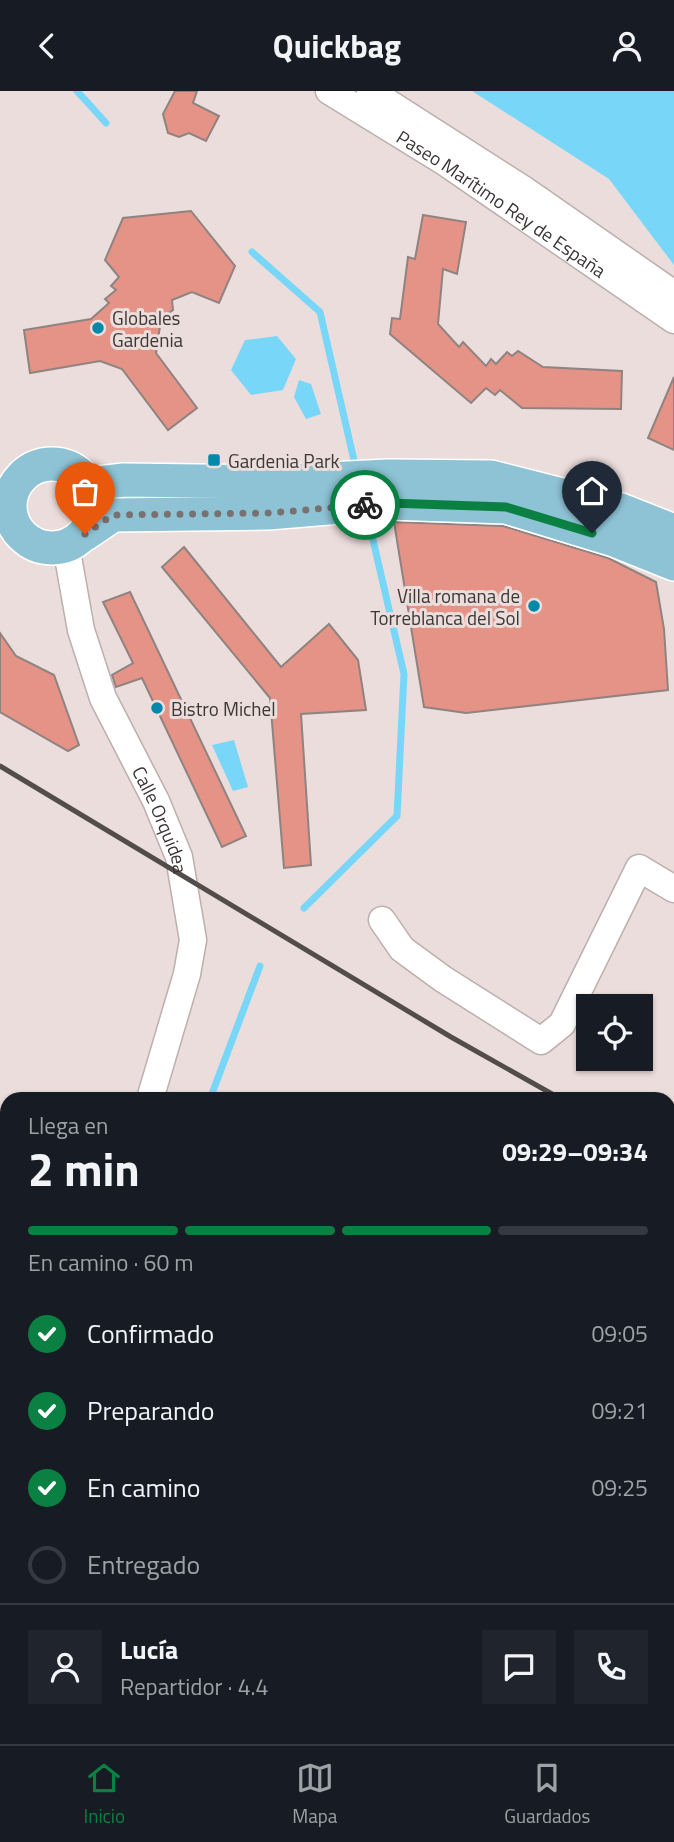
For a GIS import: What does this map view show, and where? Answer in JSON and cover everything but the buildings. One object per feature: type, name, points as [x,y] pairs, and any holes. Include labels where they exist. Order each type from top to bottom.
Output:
[{"type":"main road","points":[[76,540],[95,510],[89,484],[81,474],[58,463],[12,472],[7,521],[31,542],[42,547],[76,540],[113,515],[268,513],[342,493],[491,477],[621,510],[674,531]]},
{"type":"main road","points":[[89,484],[124,480],[265,482],[342,493]]},
{"type":"main road","points":[[389,489],[506,507],[614,540],[674,563]]},
{"type":"street","name":"Paseo Marítimo Rey de España","points":[[329,91],[446,163],[674,320]]},
{"type":"street","points":[[370,91],[523,189],[674,294]]},
{"type":"street","name":"Calle Orquidea","points":[[76,540],[81,630],[103,698],[156,800],[179,857],[193,940],[187,974],[152,1092]]},
{"type":"street","points":[[382,920],[402,949],[443,979],[541,1041],[562,1024],[639,868],[674,889]]},
{"type":"water","points":[[472,91],[674,91],[674,265],[609,179]]},
{"type":"water","points":[[277,336],[296,359],[283,390],[251,395],[231,370],[245,340]]},
{"type":"water","points":[[299,380],[311,384],[321,414],[306,419],[294,397]]},
{"type":"water","points":[[234,740],[248,787],[233,791],[212,745]]},
{"type":"waterway","points":[[77,91],[106,123]]},
{"type":"waterway","points":[[252,252],[320,312],[356,469]]},
{"type":"waterway","points":[[304,908],[397,816],[404,674],[367,514]]},
{"type":"waterway","points":[[213,1092],[260,966]]},
{"type":"railway","points":[[0,766],[451,1037],[549,1092]]},
{"type":"way so far","points":[[85,534],[113,515],[268,513],[365,505]]},
{"type":"place","name":"Globales Gardenia","points":[[98,328]]},
{"type":"place","name":"Gardenia Park","points":[[214,460]]},
{"type":"place","name":"Villa romana de Torreblanca del Sol","points":[[534,606]]},
{"type":"place","name":"Bistro Michel","points":[[157,708]]},
{"type":"route","points":[[365,505],[389,503],[506,507],[592,533]]}]
